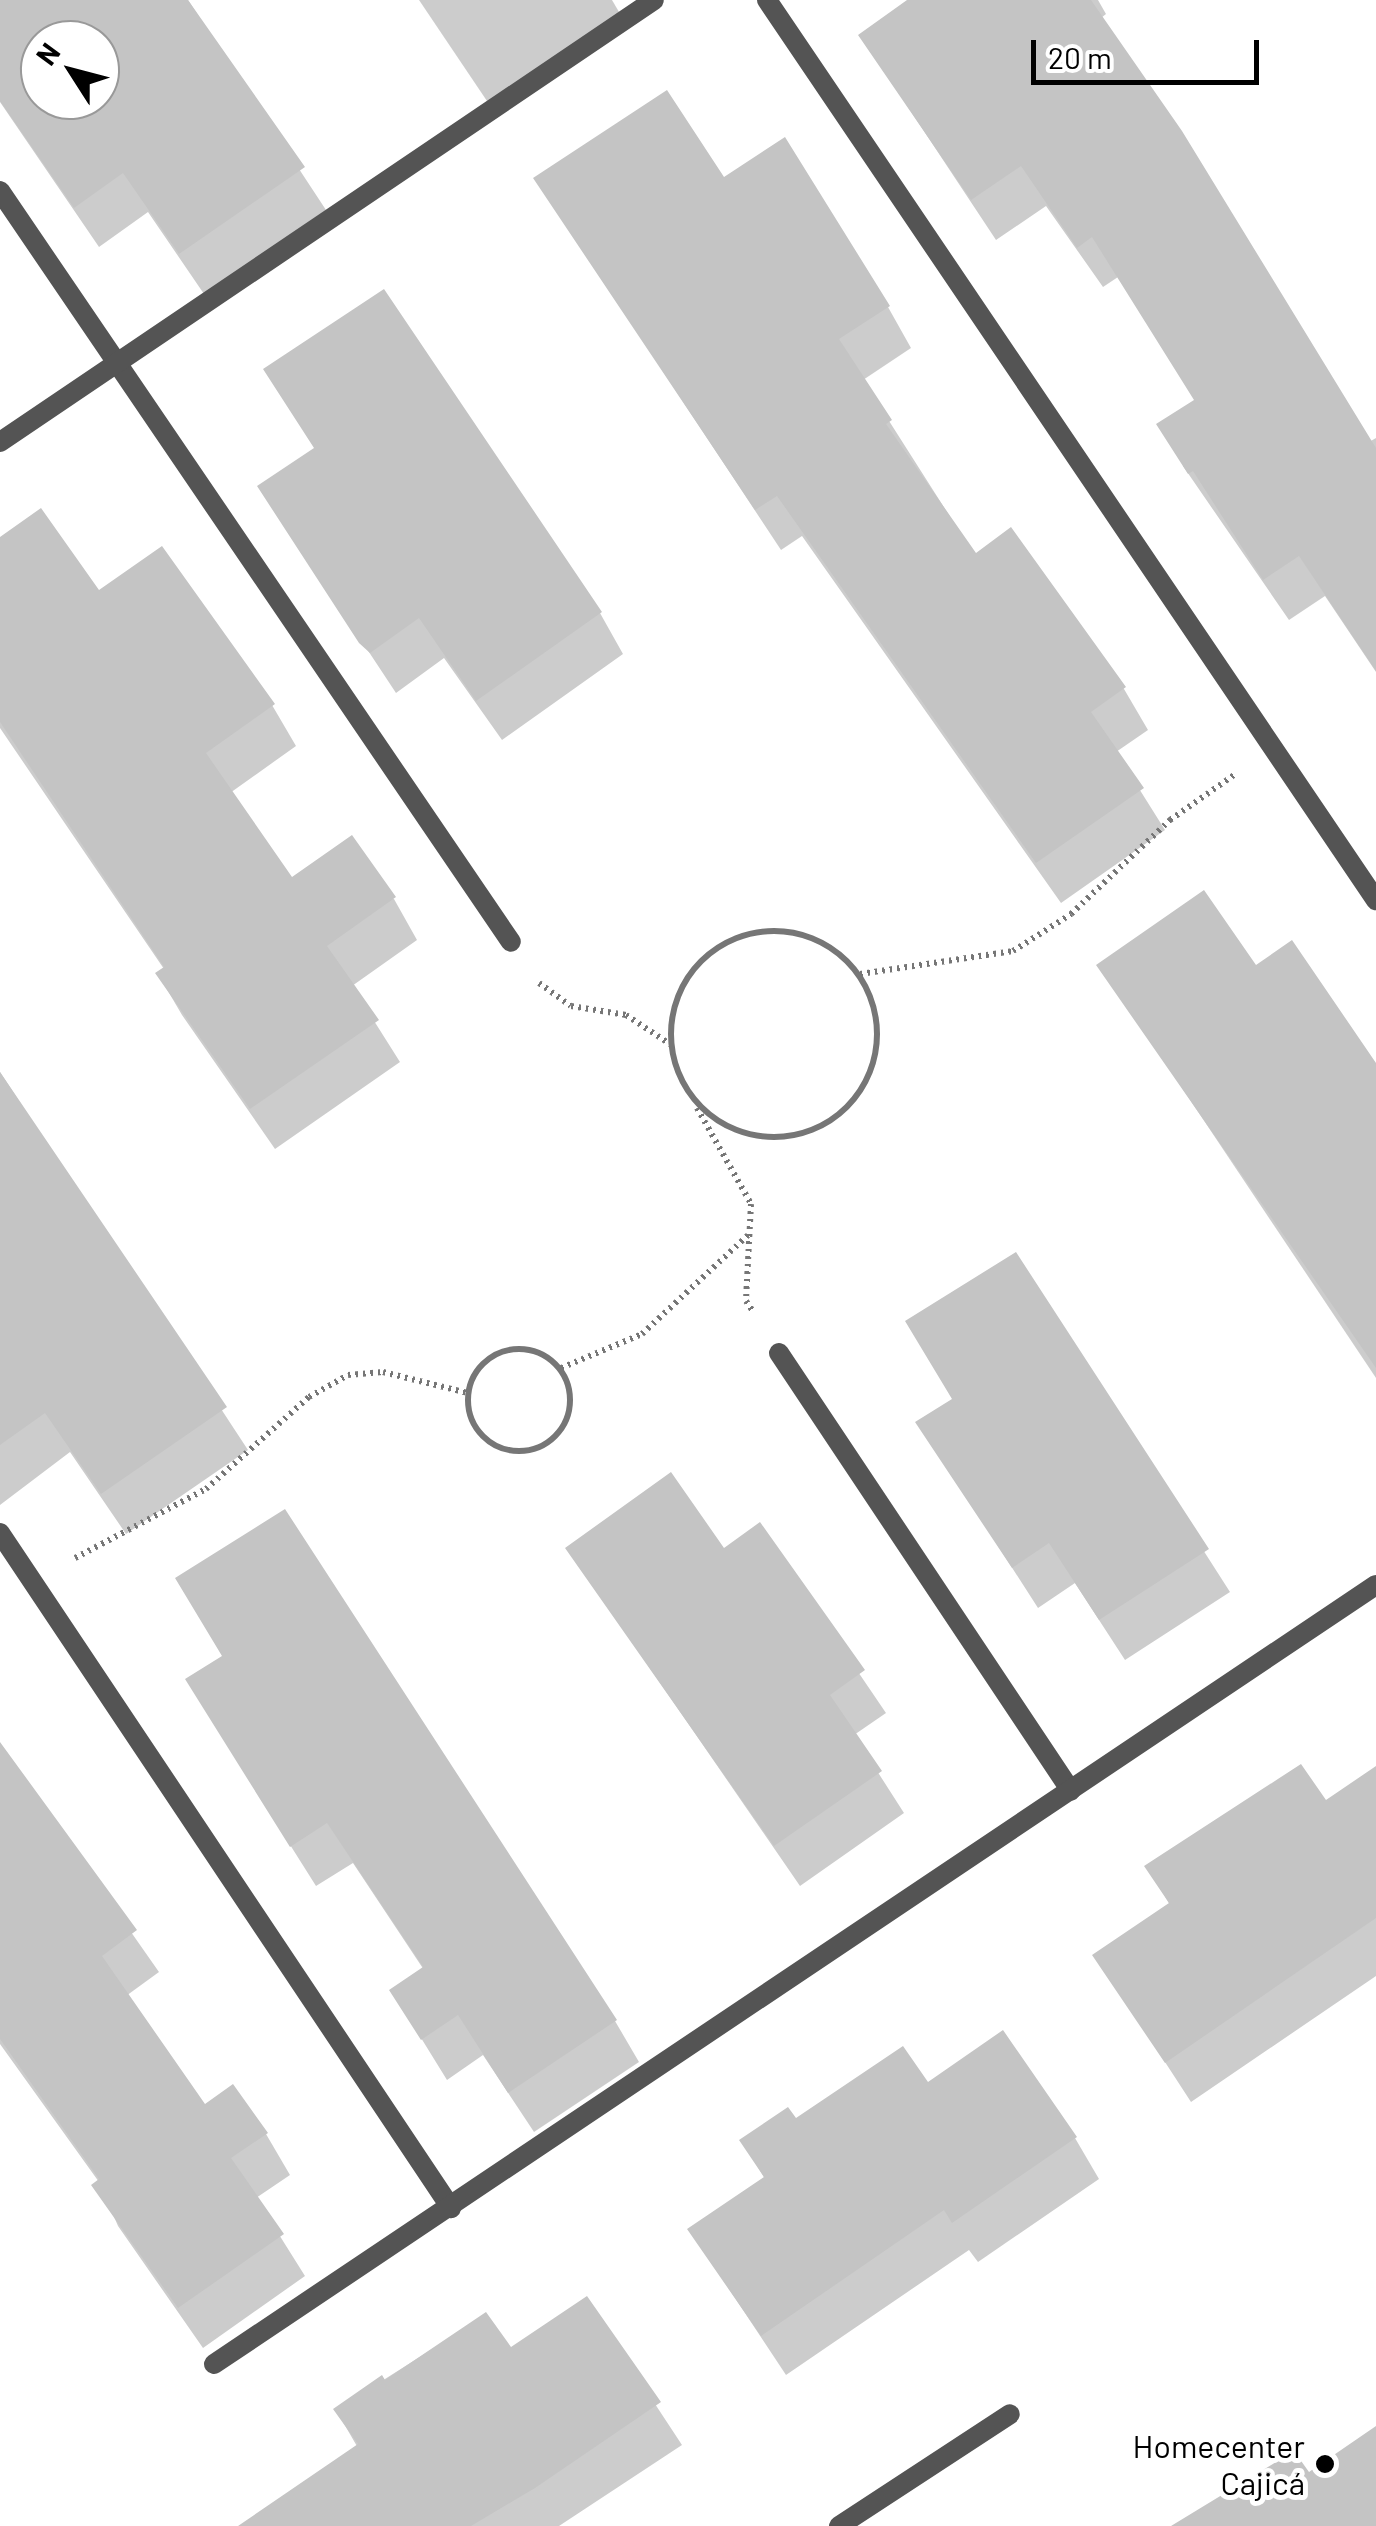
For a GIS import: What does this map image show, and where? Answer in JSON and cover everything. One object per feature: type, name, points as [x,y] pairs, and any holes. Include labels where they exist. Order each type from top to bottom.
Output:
[{"type":"street","points":[[0,442],[654,0]]},
{"type":"street","points":[[767,0],[1376,900]]},
{"type":"street","points":[[0,191],[512,942]]},
{"type":"street","points":[[778,1352],[1071,1790]]},
{"type":"street","points":[[0,1532],[451,2208]]},
{"type":"street","points":[[214,2364],[1376,1585]]},
{"type":"street","points":[[838,2526],[1010,2414]]},
{"type":"path","points":[[860,974],[1013,951],[1071,914],[1209,788],[1276,752]]},
{"type":"path","points":[[694,1102],[746,1135],[778,1139],[837,1118],[873,1066],[879,1034],[874,1002],[860,974],[809,936],[775,930],[741,936],[710,952],[687,978],[673,1010],[670,1044],[694,1102],[751,1204],[746,1301],[778,1352]]},
{"type":"path","points":[[512,942],[541,986],[571,1006],[626,1014],[670,1044]]},
{"type":"path","points":[[561,1368],[570,1412],[559,1433],[542,1447],[500,1449],[481,1437],[470,1418],[468,1393],[476,1369],[497,1353],[522,1348],[561,1368],[642,1334],[749,1234]]},
{"type":"path","points":[[30,1578],[206,1490],[309,1397],[348,1375],[383,1372],[468,1393]]},
{"type":"building","points":[[0,0],[188,0],[305,167],[179,254],[123,173],[74,208],[0,101]]},
{"type":"building","points":[[907,0],[1091,0],[1182,131],[1376,448],[1376,671],[1299,556],[1263,580],[1193,471],[1188,474],[1156,424],[1194,400],[1092,237],[1077,248],[1021,166],[971,200],[858,35]]},
{"type":"building","points":[[667,90],[724,177],[785,137],[890,306],[839,339],[892,420],[886,424],[976,553],[1011,527],[1126,687],[1091,712],[1144,788],[1036,863],[777,496],[755,510],[533,178]]},
{"type":"building","points":[[384,289],[602,612],[476,701],[419,618],[370,653],[359,643],[257,486],[314,448],[263,369]]},
{"type":"building","points":[[41,508],[99,590],[162,546],[275,704],[206,753],[292,877],[352,835],[396,897],[327,946],[379,1020],[250,1109],[155,973],[164,967],[0,722],[0,537]]},
{"type":"building","points":[[1204,890],[1256,965],[1292,940],[1376,1063],[1376,1368],[1096,965]]},
{"type":"building","points":[[0,1072],[227,1407],[101,1494],[45,1413],[0,1445]]},
{"type":"building","points":[[1016,1252],[1209,1549],[1099,1620],[1049,1543],[1012,1568],[915,1422],[952,1399],[905,1321]]},
{"type":"building","points":[[671,1472],[724,1548],[760,1522],[865,1670],[830,1695],[882,1771],[774,1846],[565,1548]]},
{"type":"building","points":[[285,1509],[617,2020],[508,2093],[458,2015],[421,2040],[389,1990],[423,1967],[327,1823],[290,1847],[185,1679],[222,1656],[175,1578]]},
{"type":"building","points":[[0,1742],[137,1930],[102,1956],[205,2104],[233,2084],[268,2133],[231,2158],[284,2234],[178,2308],[91,2185],[99,2179],[0,2039]]},
{"type":"building","points":[[1301,1764],[1326,1800],[1376,1766],[1376,1918],[1165,2063],[1092,1955],[1169,1903],[1144,1866]]},
{"type":"building","points":[[1003,2030],[1077,2137],[952,2223],[944,2210],[761,2336],[687,2229],[764,2177],[739,2140],[788,2107],[796,2118],[903,2046],[928,2082]]},
{"type":"building","points":[[587,2296],[661,2402],[535,2488],[471,2526],[238,2526],[358,2444],[333,2409],[382,2375],[385,2380],[486,2312],[511,2347]]},
{"type":"building","name":"Homecenter Cajicá","points":[[1376,2426],[1376,2526],[1171,2526],[1294,2451],[1309,2472]]},
{"type":"place","name":"Homecenter Cajicá","points":[[1325,2464]]}]
